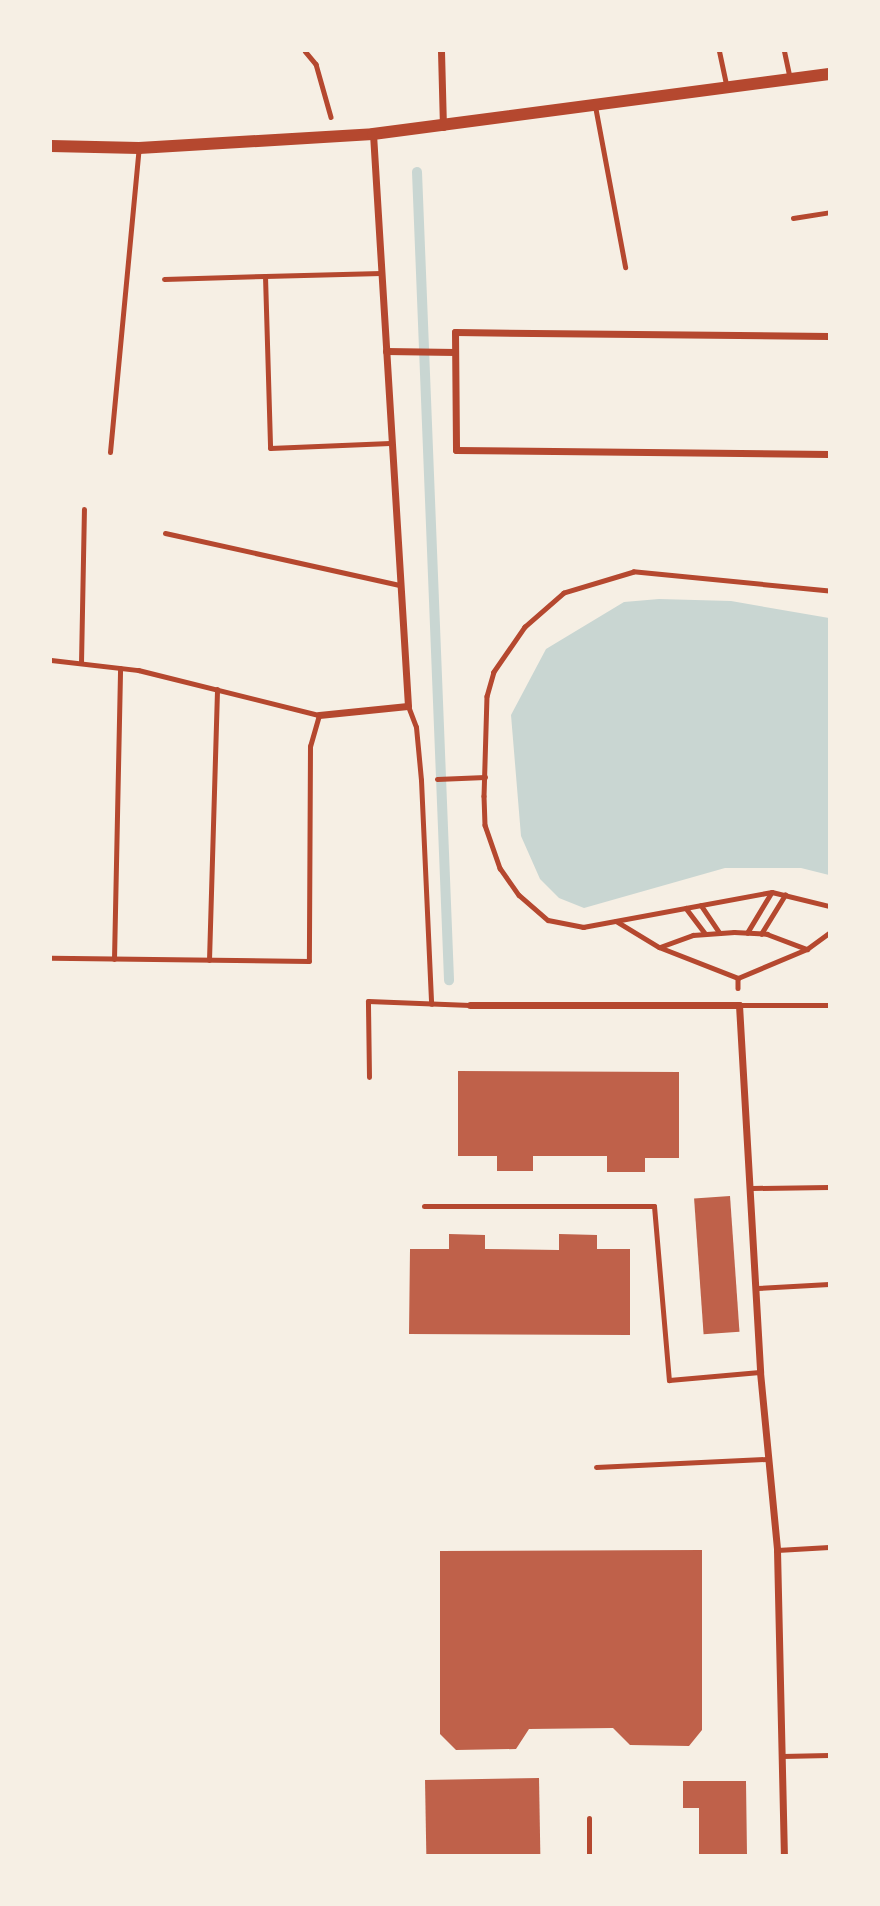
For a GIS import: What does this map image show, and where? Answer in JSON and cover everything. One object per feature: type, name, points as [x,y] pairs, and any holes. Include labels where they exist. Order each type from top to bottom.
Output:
[{"type":"street","points":[[441,51],[443,128]]},
{"type":"street","points":[[51,146],[139,148],[443,128],[829,74]]},
{"type":"street","points":[[319,715],[408,706],[373,134]]},
{"type":"street","points":[[829,336],[455,332],[456,450],[829,454]]},
{"type":"street","points":[[386,351],[455,352]]},
{"type":"street","points":[[470,1005],[738,1005],[752,1188],[760,1372],[777,1550],[784,1855]]},
{"type":"lane","points":[[719,51],[726,88]]},
{"type":"lane","points":[[784,51],[790,79]]},
{"type":"lane","points":[[595,106],[625,267]]},
{"type":"lane","points":[[110,452],[139,148]]},
{"type":"lane","points":[[793,218],[829,212]]},
{"type":"lane","points":[[164,279],[381,274]]},
{"type":"lane","points":[[265,276],[270,447],[390,443]]},
{"type":"lane","points":[[81,663],[84,509]]},
{"type":"lane","points":[[165,533],[400,585]]},
{"type":"lane","points":[[51,660],[120,668],[319,715],[310,746],[309,961],[51,958]]},
{"type":"lane","points":[[114,959],[120,668]]},
{"type":"lane","points":[[209,960],[217,689]]},
{"type":"lane","points":[[408,706],[416,727],[421,780],[431,1004]]},
{"type":"lane","points":[[369,1077],[368,1001],[470,1005]]},
{"type":"lane","points":[[738,1005],[829,1006]]},
{"type":"lane","points":[[752,1188],[829,1187]]},
{"type":"lane","points":[[424,1206],[654,1206],[669,1380],[760,1372]]},
{"type":"lane","points":[[757,1288],[829,1284]]},
{"type":"lane","points":[[596,1467],[768,1459]]},
{"type":"lane","points":[[777,1550],[829,1547]]},
{"type":"lane","points":[[782,1755],[829,1755]]},
{"type":"lane","points":[[589,1818],[589,1855]]},
{"type":"path","points":[[305,51],[316,64],[330,104]]},
{"type":"path","points":[[829,591],[634,572],[564,593],[525,627],[494,672],[487,696],[485,777],[485,825],[500,868],[519,895],[548,920],[583,927],[772,892],[829,906]]},
{"type":"path","points":[[453,779],[485,777]]},
{"type":"path","points":[[747,933],[772,892]]},
{"type":"path","points":[[761,934],[785,895]]},
{"type":"path","points":[[701,905],[720,933]]},
{"type":"path","points":[[686,908],[706,934]]},
{"type":"path","points":[[615,920],[659,947],[738,978],[807,949],[829,933]]},
{"type":"path","points":[[659,947],[706,934],[747,933],[761,934],[807,949]]},
{"type":"path","points":[[738,978],[738,1005]]},
{"type":"shaded area","points":[[659,599],[731,601],[829,618],[829,875],[801,868],[725,868],[584,908],[559,898],[540,879],[521,836],[511,715],[546,649],[624,602]]},
{"type":"building","points":[[458,1071],[679,1072],[679,1158],[645,1158],[645,1172],[607,1172],[607,1156],[533,1156],[533,1171],[497,1171],[497,1156],[458,1156]]},
{"type":"building","points":[[730,1196],[739,1332],[704,1334],[694,1199]]},
{"type":"building","points":[[449,1234],[485,1235],[485,1249],[559,1250],[559,1234],[597,1235],[597,1249],[630,1249],[630,1335],[409,1334],[410,1249],[449,1249]]},
{"type":"building","points":[[702,1550],[702,1730],[689,1746],[630,1745],[613,1728],[529,1729],[516,1749],[456,1750],[440,1734],[440,1551]]},
{"type":"building","points":[[539,1778],[540,1855],[426,1855],[425,1780]]},
{"type":"building","points":[[683,1781],[746,1781],[747,1855],[699,1855],[699,1808],[683,1808]]},
{"type":"waterway","points":[[417,172],[449,980]]}]
